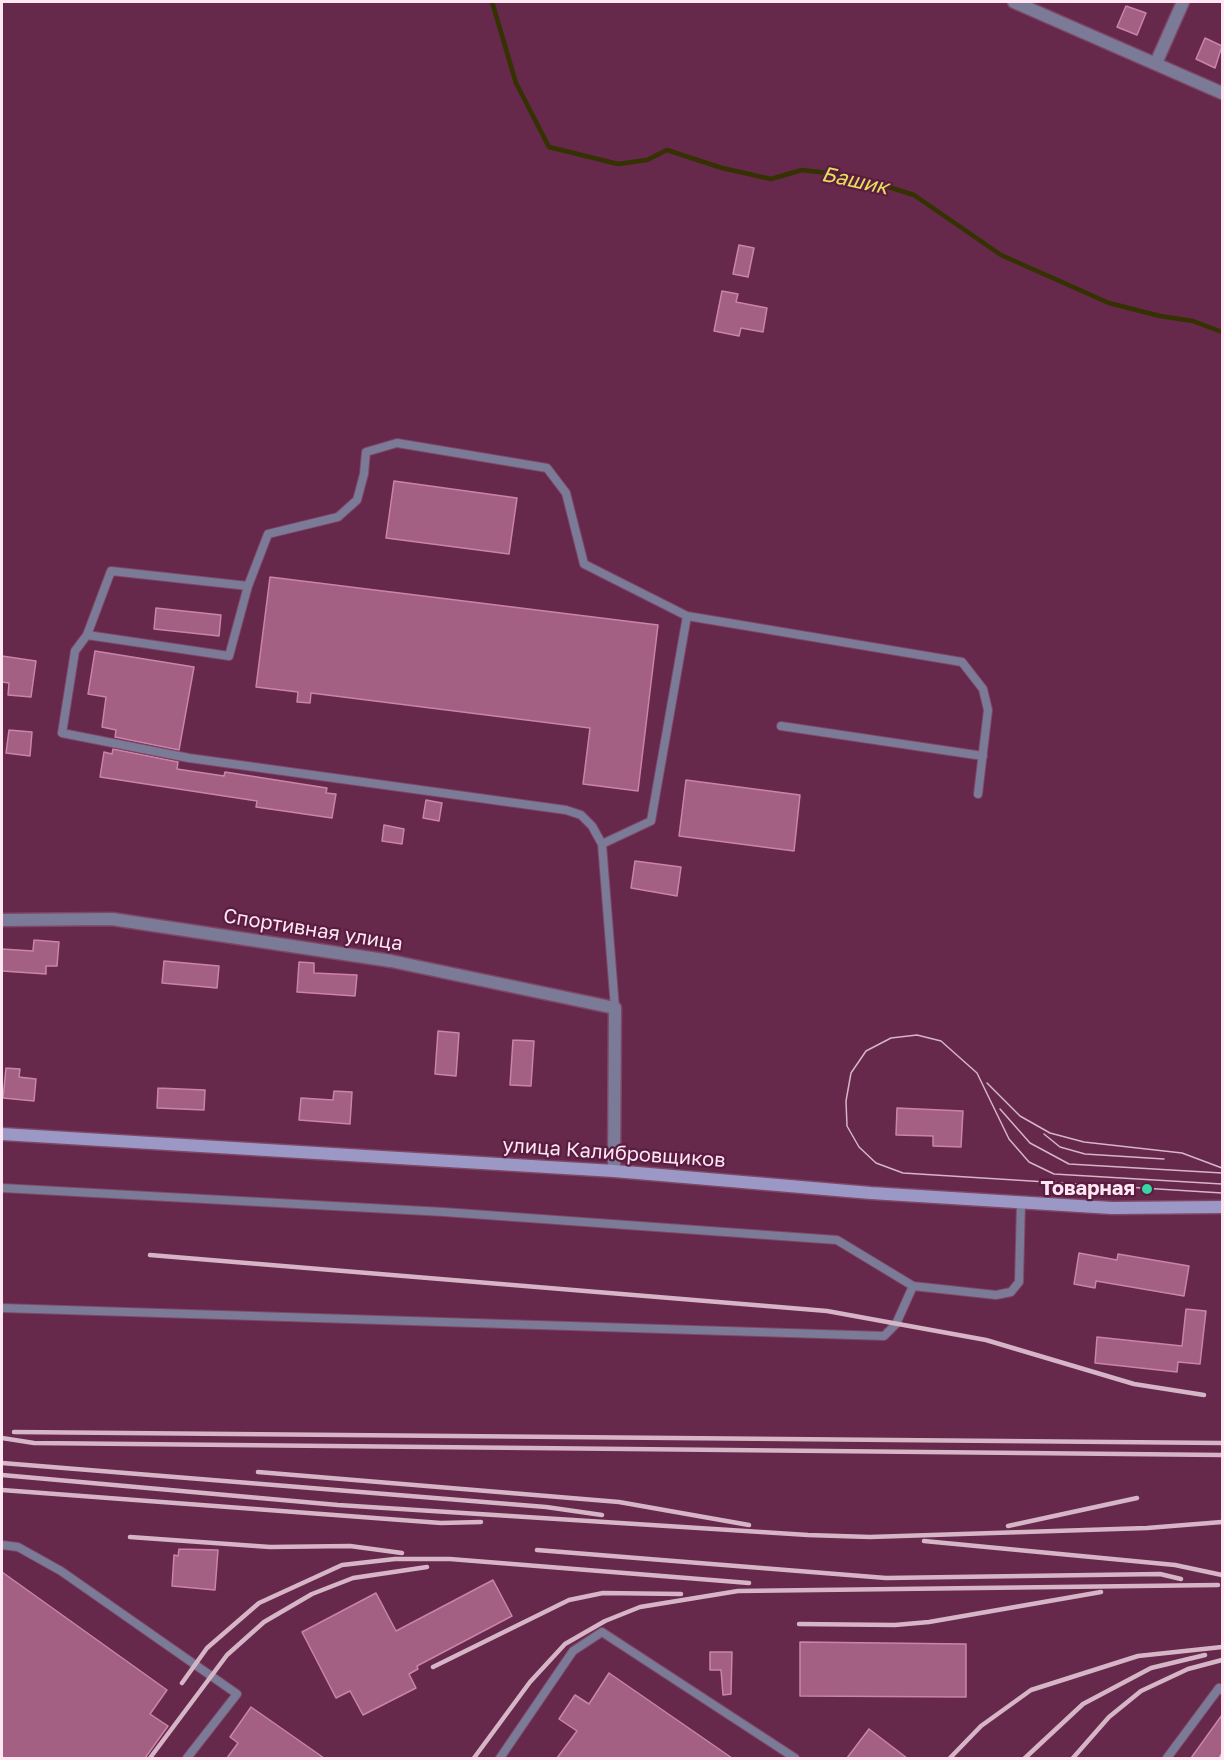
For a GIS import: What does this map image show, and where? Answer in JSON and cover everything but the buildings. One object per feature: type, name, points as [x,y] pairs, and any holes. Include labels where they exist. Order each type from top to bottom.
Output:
[{"type":"street","points":[[1014,2],[1222,93]]},
{"type":"street","points":[[1156,63],[1183,2]]},
{"type":"street","name":"Спортивная улица","points":[[2,920],[69,918],[124,920],[391,961],[615,1008]]},
{"type":"street","points":[[614,1171],[615,1008]]},
{"type":"street","name":"улица Калибровщиков","points":[[2,1134],[614,1171],[872,1194],[1021,1203],[1112,1208],[1222,1207]]},
{"type":"lane","points":[[87,635],[229,656],[248,586],[268,534],[338,517],[357,500],[364,474],[366,452],[397,443],[547,468],[566,493],[584,564],[687,616],[962,662],[983,689],[988,710],[978,794]]},
{"type":"lane","points":[[248,586],[111,571],[87,635],[75,651],[62,733],[189,758],[566,810],[581,815],[592,826],[602,844],[615,1008]]},
{"type":"lane","points":[[602,844],[651,821],[687,616]]},
{"type":"lane","points":[[781,726],[983,756]]},
{"type":"lane","points":[[2,1188],[444,1212],[837,1240],[913,1286],[996,1295],[1011,1293],[1020,1282],[1021,1203]]},
{"type":"lane","points":[[2,1308],[884,1336],[896,1324],[913,1286]]},
{"type":"lane","points":[[2,1545],[18,1547],[61,1572],[237,1694],[187,1758]]},
{"type":"lane","points":[[500,1758],[573,1651],[602,1632],[795,1758]]},
{"type":"lane","points":[[1167,1758],[1219,1688],[1222,1690]]},
{"type":"waterway","name":"Башик","points":[[492,2],[516,83],[549,147],[618,164],[647,160],[667,150],[722,168],[771,179],[802,170],[853,176],[914,195],[1001,255],[1109,303],[1160,316],[1193,321],[1222,332]]},
{"type":"tram line","points":[[1222,1184],[1054,1174],[1029,1162],[1009,1139],[977,1073],[941,1041],[917,1035],[891,1038],[866,1051],[851,1073],[846,1101],[847,1126],[859,1147],[876,1163],[903,1173],[1222,1193]]},
{"type":"tram line","points":[[987,1083],[1020,1116],[1050,1133],[1084,1142],[1182,1153],[1222,1168]]},
{"type":"tram line","points":[[1000,1109],[1030,1143],[1069,1164],[1222,1173]]},
{"type":"tram line","points":[[1044,1134],[1060,1147],[1085,1154],[1164,1159]]},
{"type":"railway","points":[[150,1255],[827,1311],[986,1340],[1134,1384],[1204,1395]]},
{"type":"railway","points":[[14,1432],[1222,1443]]},
{"type":"railway","points":[[2,1438],[34,1443],[1222,1455]]},
{"type":"railway","points":[[2,1463],[546,1507],[602,1515]]},
{"type":"railway","points":[[258,1472],[619,1502],[749,1525]]},
{"type":"railway","points":[[2,1475],[338,1505],[808,1535],[870,1537],[1147,1528],[1222,1522]]},
{"type":"railway","points":[[2,1490],[441,1523],[481,1522]]},
{"type":"railway","points":[[1008,1526],[1137,1498]]},
{"type":"railway","points":[[130,1537],[270,1547],[350,1546],[402,1553]]},
{"type":"railway","points":[[924,1541],[1175,1565],[1222,1575]]},
{"type":"railway","points":[[537,1550],[886,1578],[1160,1574],[1181,1579]]},
{"type":"railway","points":[[182,1683],[207,1648],[259,1603],[342,1565],[395,1559],[450,1559],[749,1583]]},
{"type":"railway","points":[[150,1758],[227,1655],[264,1622],[312,1594],[353,1578],[427,1567]]},
{"type":"railway","points":[[474,1758],[530,1682],[565,1644],[605,1621],[640,1607],[738,1591],[1218,1585]]},
{"type":"railway","points":[[799,1624],[895,1625],[929,1622],[1101,1592]]},
{"type":"railway","points":[[433,1667],[569,1600],[603,1593],[681,1594]]},
{"type":"railway","points":[[950,1758],[981,1726],[1031,1690],[1138,1656],[1222,1647]]},
{"type":"railway","points":[[1025,1758],[1083,1704],[1151,1668],[1205,1655]]},
{"type":"railway","points":[[1073,1758],[1109,1717],[1141,1691],[1188,1669],[1222,1660]]},
{"type":"place","name":"Товарная","points":[[1147,1189]]}]
